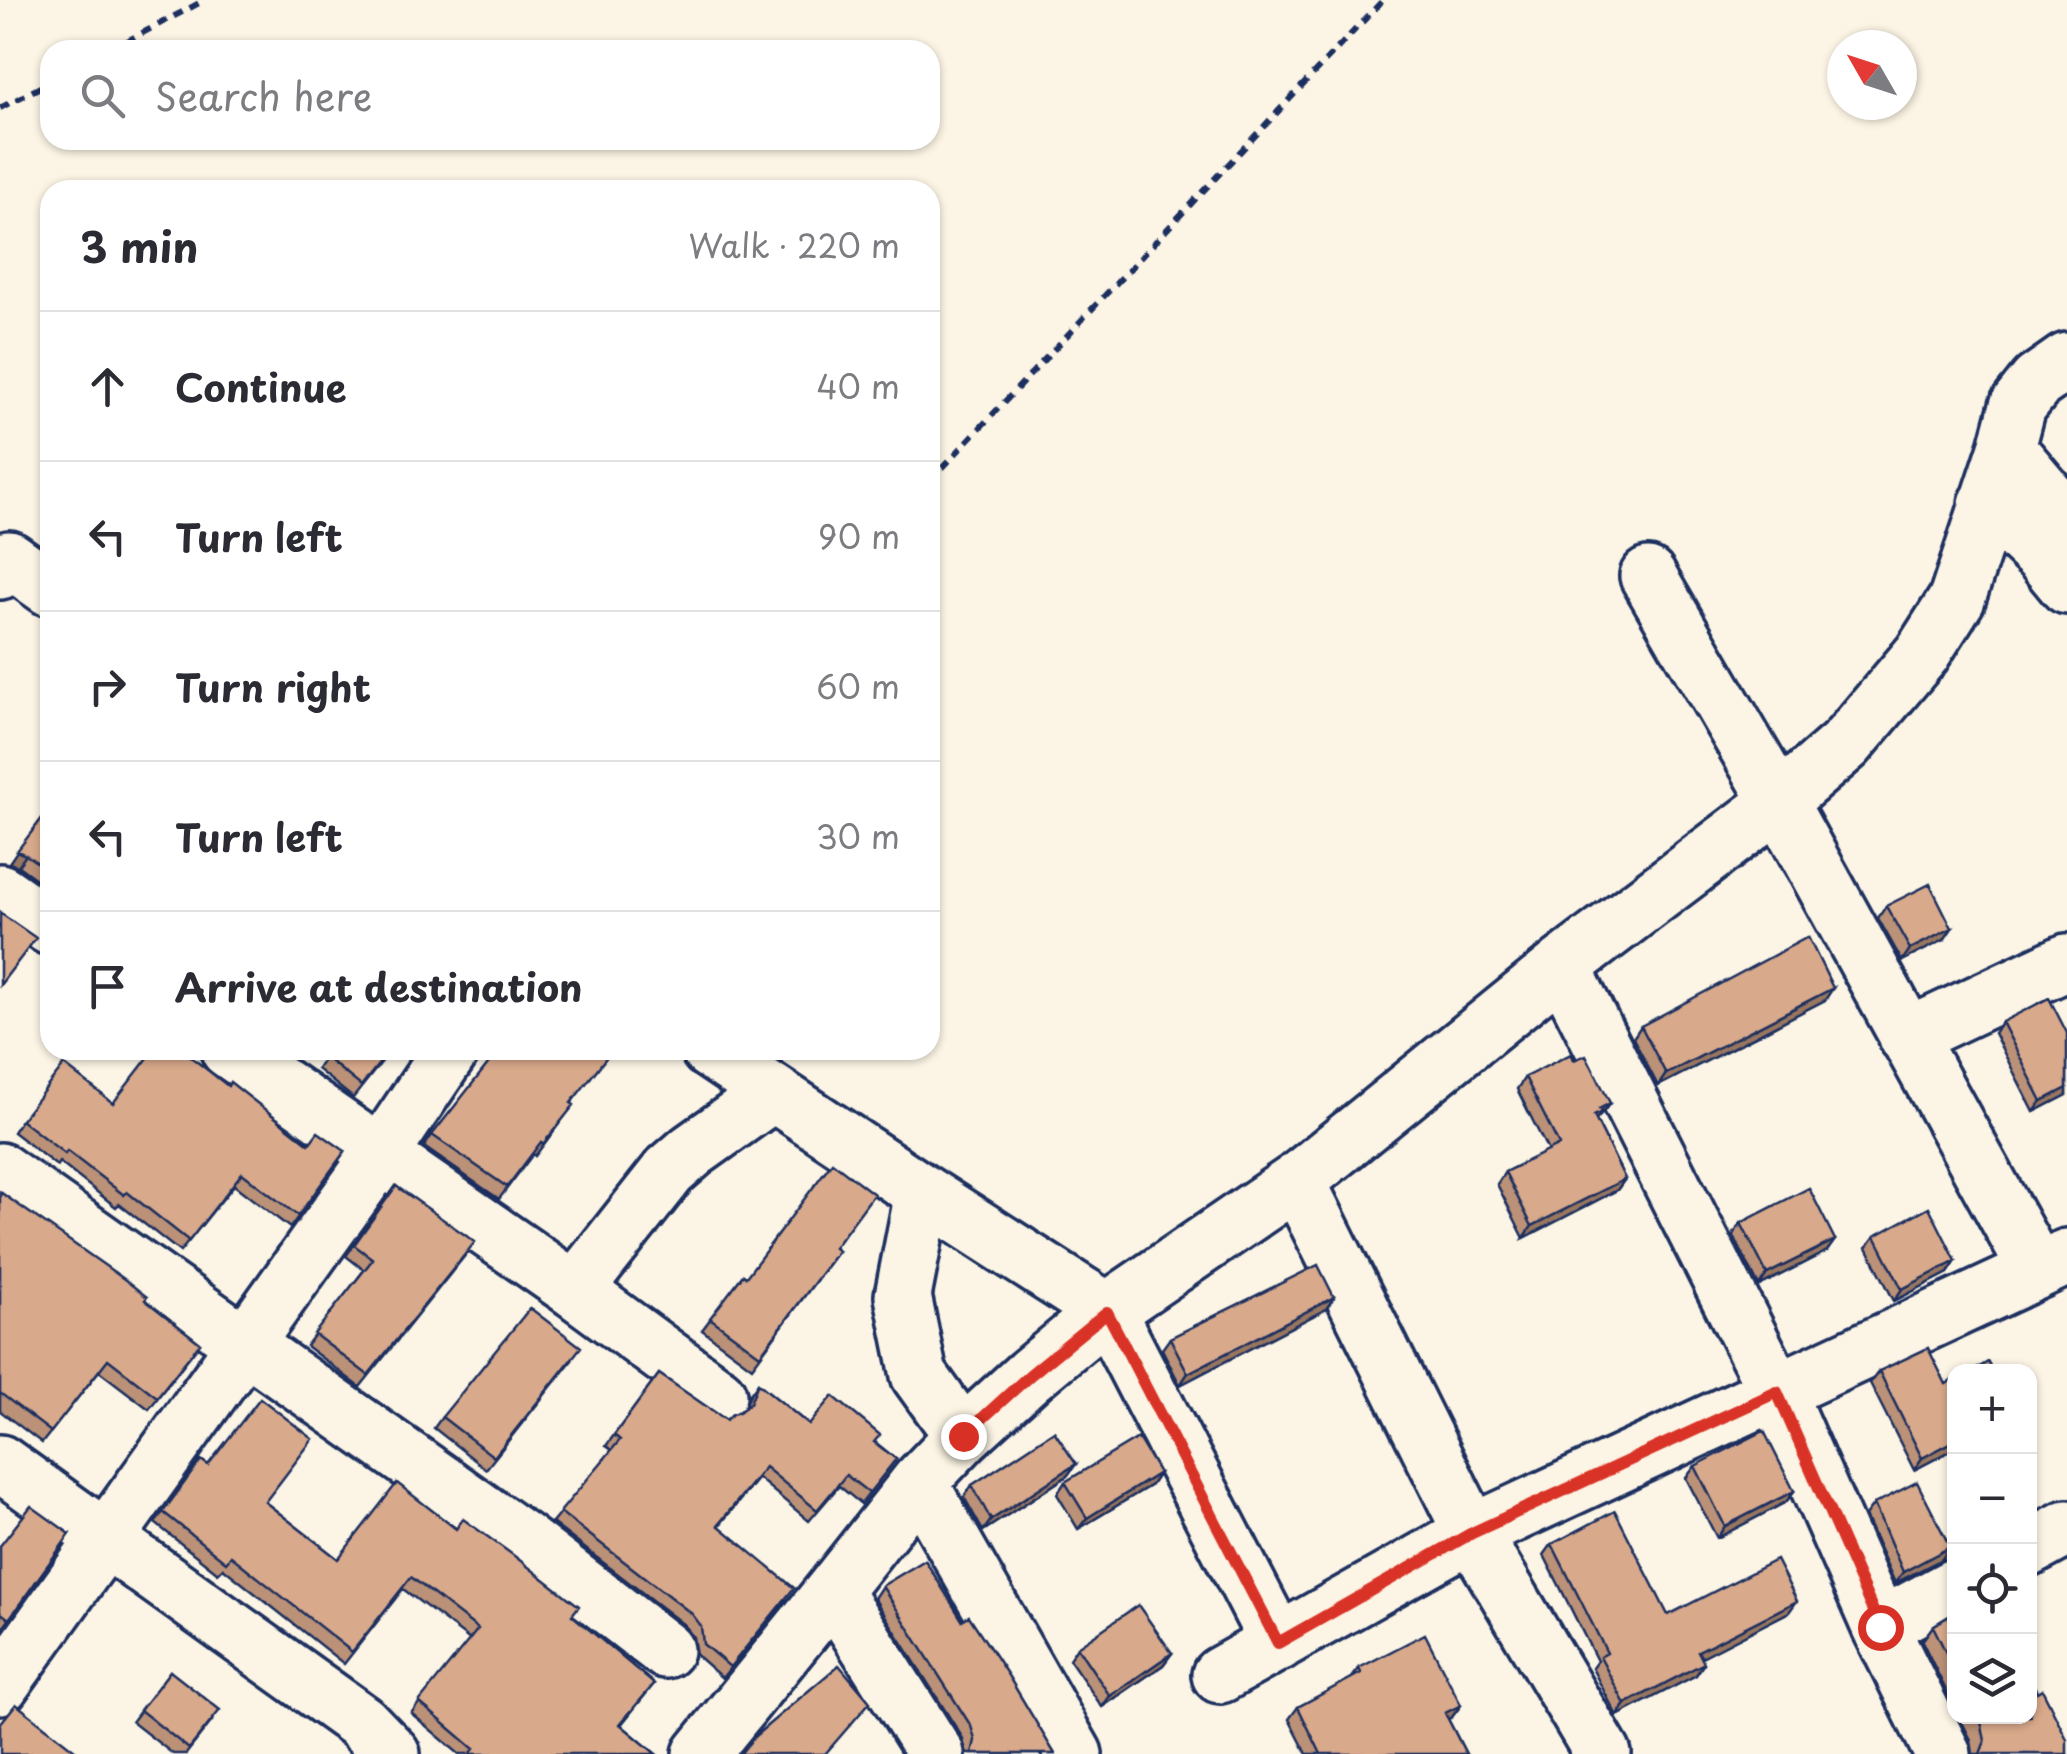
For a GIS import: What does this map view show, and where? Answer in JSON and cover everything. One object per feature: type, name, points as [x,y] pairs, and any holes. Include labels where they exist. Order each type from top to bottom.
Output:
[{"type":"street","points":[[701,1754],[918,1482],[1030,1375],[1107,1312],[1297,1182],[1562,966],[1779,802],[1846,744],[1922,654],[1957,599],[2018,406],[2036,382],[2067,362]]},
{"type":"street","points":[[2007,448],[2067,519]]},
{"type":"street","points":[[1987,504],[2044,558],[2067,586]]},
{"type":"street","points":[[0,571],[9,559],[40,581]]},
{"type":"street","points":[[1220,1675],[1472,1533],[2052,1264],[1907,1037],[1779,802],[1648,576]]},
{"type":"street","points":[[0,892],[40,920]]},
{"type":"street","points":[[1907,1037],[2067,962]]},
{"type":"street","points":[[1562,966],[1777,1392],[1880,1627],[1943,1754]]},
{"type":"street","points":[[244,1060],[575,1290],[718,1395]]},
{"type":"street","points":[[0,1686],[444,1060]]},
{"type":"street","points":[[725,1060],[1107,1312],[1278,1643]]},
{"type":"street","points":[[575,1290],[668,1171],[774,1092]]},
{"type":"street","points":[[0,1171],[524,1541],[665,1650]]},
{"type":"street","points":[[1297,1182],[1472,1533],[1603,1754]]},
{"type":"street","points":[[923,1193],[903,1296],[920,1375],[963,1436]]},
{"type":"street","points":[[0,1462],[361,1722],[392,1754]]},
{"type":"street","points":[[918,1482],[1074,1754]]},
{"type":"street","points":[[2037,1544],[2067,1528]]},
{"type":"street","points":[[833,1591],[936,1754]]},
{"type":"street","points":[[1880,1627],[1947,1592]]},
{"type":"path","points":[[129,40],[205,0]]},
{"type":"path","points":[[940,470],[1383,0]]},
{"type":"path","points":[[0,108],[40,87]]},
{"type":"building","points":[[40,821],[40,864],[17,851]]},
{"type":"building","points":[[1930,884],[1952,928],[1910,949],[1886,906]]},
{"type":"building","points":[[0,913],[36,938],[0,985]]},
{"type":"building","points":[[1808,937],[1833,988],[1666,1074],[1641,1026]]},
{"type":"building","points":[[2049,998],[2067,1033],[2067,1088],[2042,1101],[2002,1022]]},
{"type":"building","points":[[1571,1054],[1574,1060],[1586,1055],[1610,1103],[1594,1116],[1625,1179],[1532,1226],[1505,1172],[1559,1145],[1525,1077]]},
{"type":"building","points":[[146,1060],[195,1060],[228,1086],[230,1082],[309,1144],[318,1132],[345,1151],[298,1216],[242,1173],[189,1241],[127,1192],[124,1195],[21,1120],[64,1065],[113,1103]]},
{"type":"building","points":[[329,1060],[382,1060],[361,1086]]},
{"type":"building","points":[[491,1060],[604,1060],[571,1103],[574,1105],[507,1187],[432,1135]]},
{"type":"building","points":[[832,1162],[874,1194],[834,1248],[838,1251],[760,1355],[710,1318],[743,1275],[746,1277]]},
{"type":"building","points":[[396,1186],[475,1242],[368,1375],[314,1334],[373,1259],[354,1245]]},
{"type":"building","points":[[1809,1188],[1835,1240],[1767,1274],[1741,1223]]},
{"type":"building","points":[[0,1192],[124,1279],[200,1343],[157,1397],[108,1359],[51,1432],[0,1393]]},
{"type":"building","points":[[1929,1207],[1956,1261],[1902,1289],[1875,1236]]},
{"type":"building","points":[[1318,1265],[1334,1297],[1188,1373],[1170,1338]]},
{"type":"building","points":[[530,1308],[581,1347],[494,1457],[442,1417]]},
{"type":"building","points":[[1928,1348],[1947,1384],[1947,1445],[1922,1458],[1879,1371]]},
{"type":"building","points":[[659,1374],[726,1420],[750,1403],[758,1383],[809,1425],[833,1396],[880,1435],[874,1442],[896,1459],[869,1493],[846,1475],[817,1510],[765,1467],[718,1525],[794,1588],[730,1667],[703,1644],[701,1626],[692,1614],[560,1512],[620,1440],[614,1435]]},
{"type":"building","points":[[260,1398],[313,1439],[265,1502],[338,1559],[397,1483],[456,1529],[463,1519],[579,1606],[572,1615],[654,1684],[620,1724],[656,1754],[470,1754],[474,1749],[419,1702],[478,1629],[411,1577],[352,1652],[231,1556],[226,1562],[163,1512],[201,1460],[208,1465]]},
{"type":"building","points":[[1054,1431],[1076,1464],[991,1520],[972,1485]]},
{"type":"building","points":[[1764,1431],[1794,1491],[1725,1526],[1695,1466]]},
{"type":"building","points":[[1138,1438],[1159,1473],[1087,1518],[1065,1482]]},
{"type":"building","points":[[1917,1482],[1947,1541],[1947,1549],[1903,1572],[1874,1504]]},
{"type":"building","points":[[31,1506],[70,1534],[9,1619],[0,1612],[0,1546]]},
{"type":"building","points":[[1615,1511],[1668,1615],[1776,1560],[1797,1601],[1698,1651],[1704,1663],[1625,1704],[1600,1657],[1607,1653],[1552,1544]]},
{"type":"building","points":[[925,1560],[962,1620],[969,1616],[1055,1754],[972,1754],[975,1740],[971,1726],[882,1586]]},
{"type":"building","points":[[1138,1605],[1172,1653],[1110,1696],[1077,1647]]},
{"type":"building","points":[[1947,1617],[1947,1655],[1933,1626]]},
{"type":"building","points":[[1425,1634],[1461,1705],[1445,1713],[1466,1754],[1321,1754],[1298,1707],[1361,1673],[1359,1668]]},
{"type":"building","points":[[839,1665],[870,1702],[825,1754],[740,1754],[755,1736]]},
{"type":"building","points":[[170,1671],[220,1710],[189,1749],[140,1710]]},
{"type":"building","points":[[2042,1689],[2067,1739],[2067,1754],[1980,1754],[1985,1741],[1982,1725],[2037,1724],[2037,1692]]},
{"type":"building","points":[[16,1704],[80,1754],[0,1754],[0,1724]]},
{"type":"route","points":[[963,1436],[1107,1312],[1278,1643],[1472,1533],[1777,1392],[1880,1627]]}]
